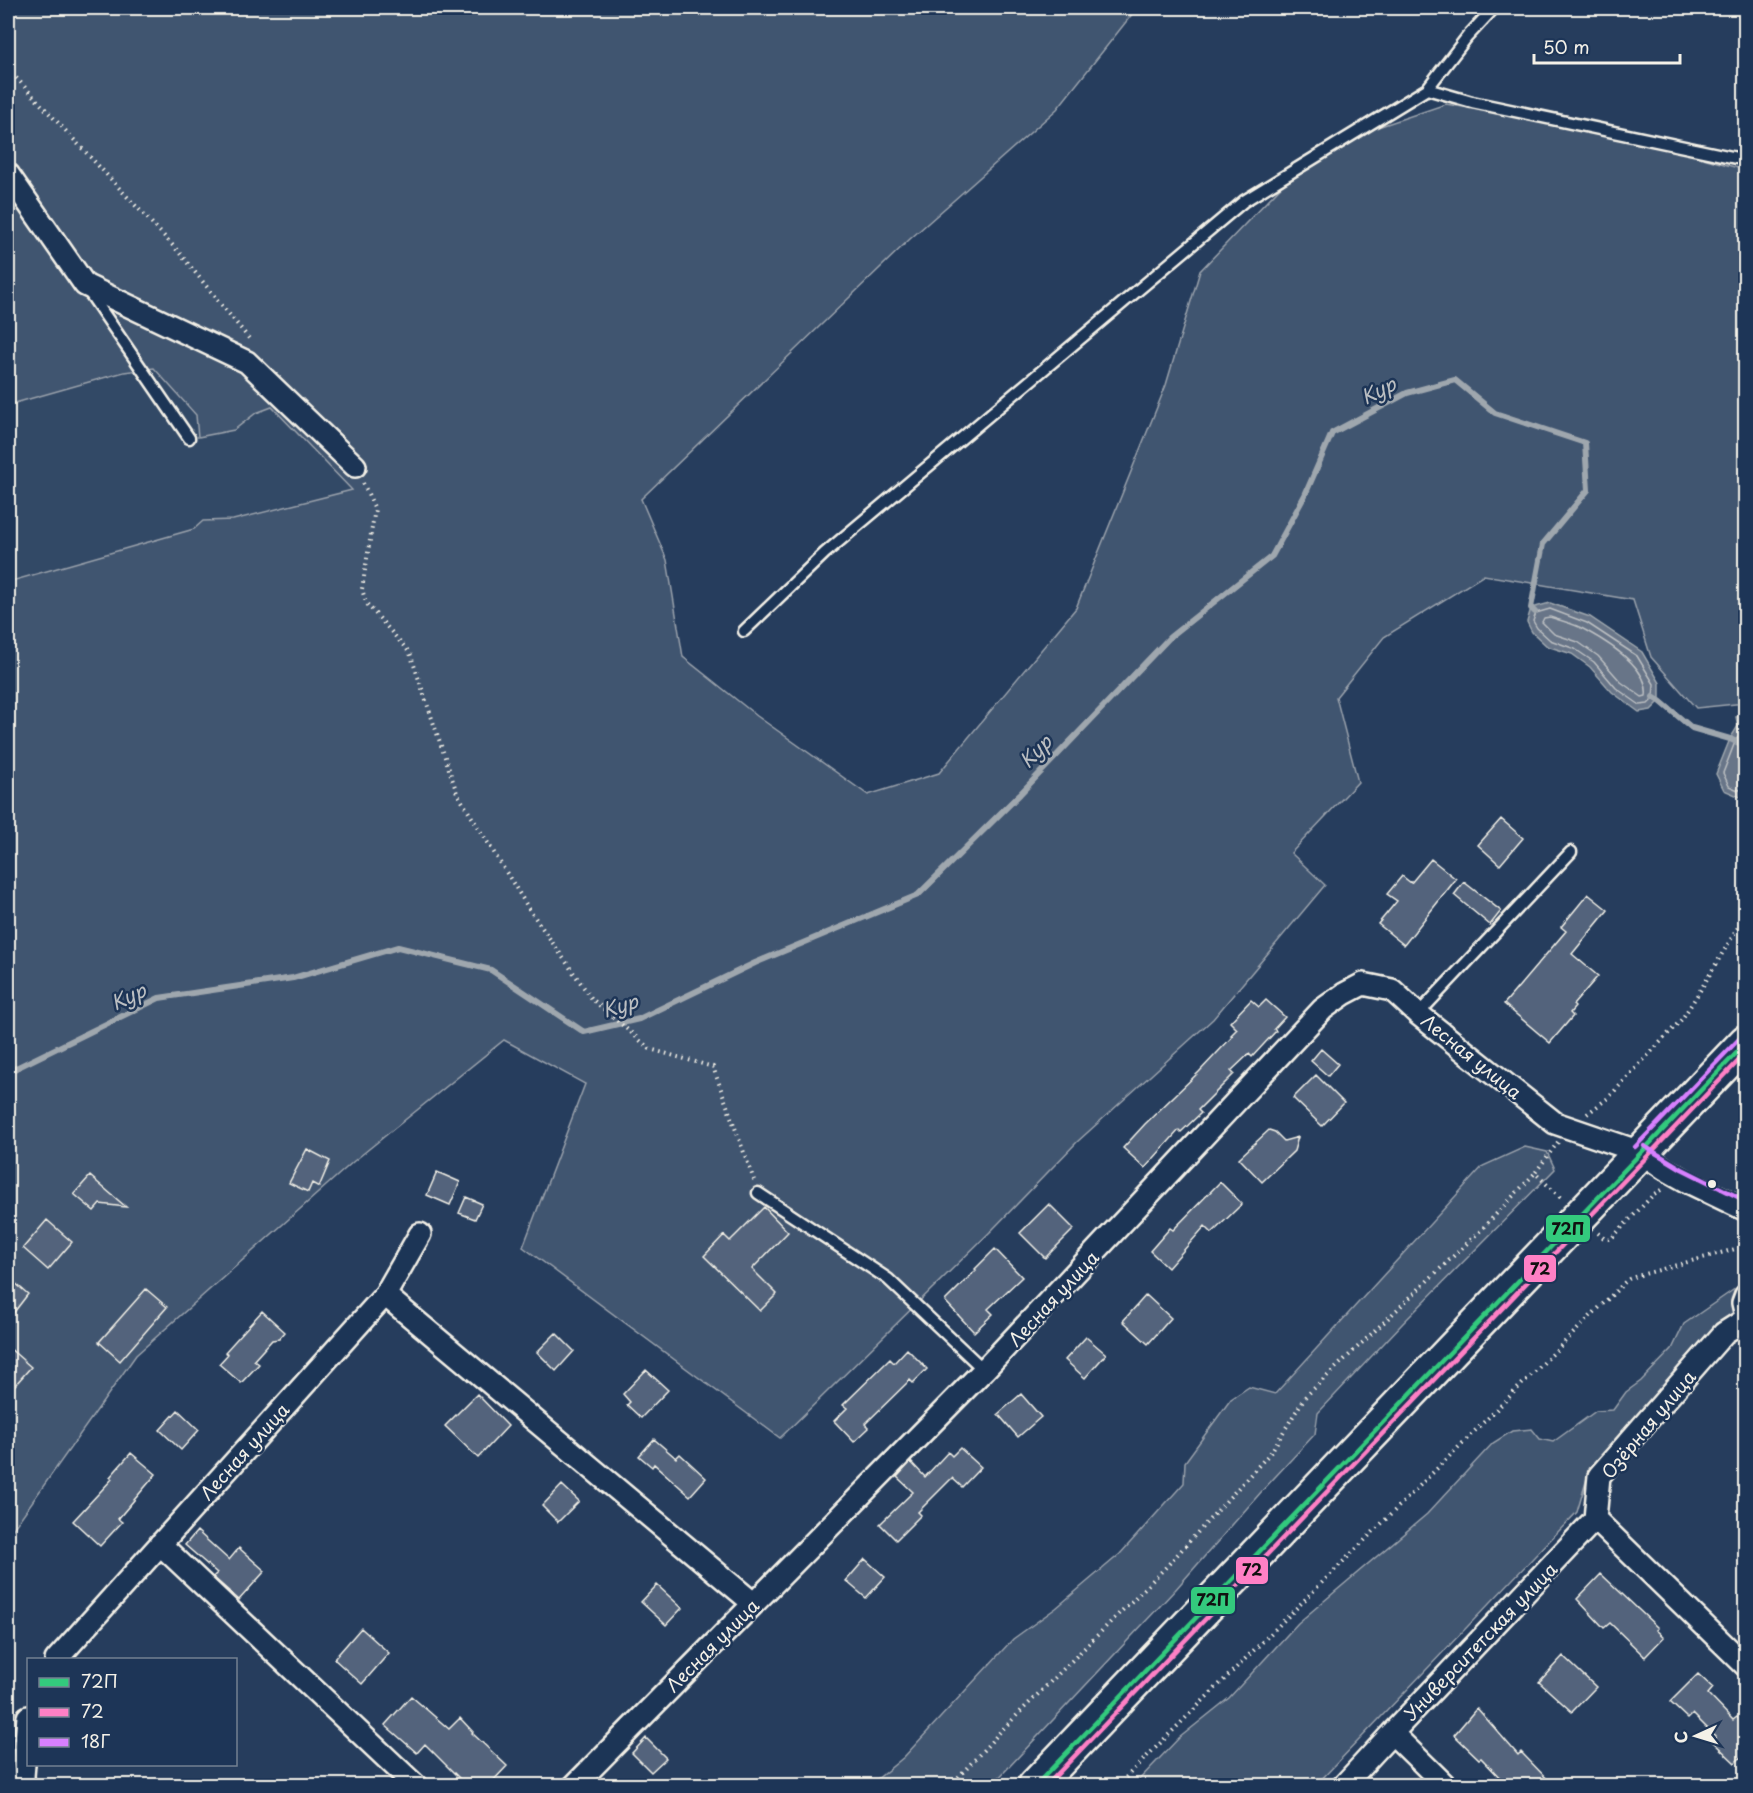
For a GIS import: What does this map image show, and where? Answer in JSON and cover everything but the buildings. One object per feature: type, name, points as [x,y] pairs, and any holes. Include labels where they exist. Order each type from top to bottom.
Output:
[{"type":"main road","points":[[1035,1785],[1746,1042]]},
{"type":"street","points":[[8,174],[85,285],[247,362],[355,466]]},
{"type":"street","name":"Лесная улица","points":[[574,1785],[984,1370],[1323,1010],[1344,994],[1363,984],[1392,990],[1556,1123],[1641,1152],[1682,1178],[1746,1210]]},
{"type":"street","name":"Лесная улица","points":[[58,1658],[385,1295],[420,1234]]},
{"type":"street","points":[[385,1295],[753,1603]]},
{"type":"street","points":[[1746,1295],[1743,1303],[1746,1317]]},
{"type":"street","name":"Озёрная улица","points":[[1595,1520],[1599,1476],[1724,1333],[1746,1317]]},
{"type":"street","points":[[1595,1520],[1746,1666]]},
{"type":"street","name":"Университетская улица","points":[[1446,1785],[1392,1733],[1595,1520]]},
{"type":"street","points":[[160,1544],[416,1785]]},
{"type":"street","points":[[24,1785],[27,1729]]},
{"type":"street","points":[[1343,1785],[1392,1733]]},
{"type":"lane","points":[[744,631],[825,553],[1244,201],[1427,89],[1467,37],[1494,8]]},
{"type":"lane","points":[[1427,89],[1472,102],[1746,160]]},
{"type":"lane","points":[[85,285],[189,438]]},
{"type":"lane","points":[[1419,1014],[1571,852]]},
{"type":"lane","points":[[758,1193],[888,1279],[984,1370]]},
{"type":"path","points":[[8,69],[177,250],[258,349]]},
{"type":"path","points":[[355,466],[375,509],[362,589],[366,603],[410,653],[457,793],[529,909],[592,999],[651,1049],[713,1067],[758,1193]]},
{"type":"path","points":[[950,1785],[1166,1567],[1271,1452],[1305,1397],[1481,1230],[1535,1173]]},
{"type":"path","points":[[1118,1785],[1624,1283],[1637,1276],[1746,1246]]},
{"type":"shaded area","points":[[8,8],[1137,8],[1057,109],[910,239],[641,499],[667,560],[683,657],[757,716],[868,795],[939,773],[1076,608],[1166,385],[1200,271],[1319,147],[1446,104],[1623,135],[1745,170],[1745,703],[1696,708],[1651,657],[1633,600],[1484,575],[1384,637],[1336,697],[1358,782],[1291,853],[1325,885],[1213,1019],[1077,1142],[992,1230],[780,1438],[523,1247],[585,1084],[504,1040],[354,1161],[136,1355],[8,1536],[8,582],[194,529],[203,521],[233,520],[352,490],[272,407],[256,413],[234,430],[198,437],[196,415],[154,368],[124,372],[8,405]]},
{"type":"shaded area","points":[[154,368],[196,415],[198,437],[234,430],[256,413],[272,407],[353,490],[233,520],[203,521],[194,529],[8,582],[8,405],[124,372]]},
{"type":"shaded area","points":[[1525,1147],[1547,1152],[1555,1169],[1318,1413],[1315,1434],[1175,1590],[992,1785],[870,1785],[904,1757],[1013,1639],[1056,1608],[1120,1554],[1184,1483],[1185,1462],[1231,1399],[1249,1387],[1275,1394],[1483,1166]]},
{"type":"shaded area","points":[[1736,1288],[1738,1320],[1588,1475],[1577,1512],[1316,1785],[1133,1786],[1179,1738],[1229,1698],[1298,1623],[1427,1514],[1493,1443],[1512,1431],[1532,1429],[1540,1439],[1553,1442],[1596,1411],[1613,1410],[1626,1392],[1641,1381],[1672,1349],[1684,1324]]},
{"type":"water","points":[[1550,603],[1590,617],[1642,652],[1660,683],[1660,701],[1651,710],[1639,712],[1612,692],[1590,667],[1572,654],[1547,646],[1532,632],[1527,622],[1531,608]]},
{"type":"water","points":[[1736,717],[1746,717],[1746,793],[1740,797],[1724,790],[1716,774],[1730,739],[1738,726]]},
{"type":"waterway","name":"Кур","points":[[8,1072],[159,998],[293,978],[398,947],[491,970],[584,1032],[639,1019],[755,963],[918,895],[1020,794],[1170,637],[1272,556],[1305,495],[1332,433],[1407,393],[1455,380],[1495,413],[1585,443],[1588,490],[1543,544],[1531,608],[1535,612]]},
{"type":"waterway","name":"Кур","points":[[1653,697],[1692,728],[1746,746]]},
{"type":"transit line","name":"18Г","points":[[1635,1147],[1741,1037]]},
{"type":"transit line","name":"72П","points":[[1035,1786],[1746,1043]]},
{"type":"transit line","name":"72","points":[[1046,1786],[1746,1053]]},
{"type":"transit line","name":"18Г","points":[[1644,1146],[1682,1169],[1746,1201]]}]
